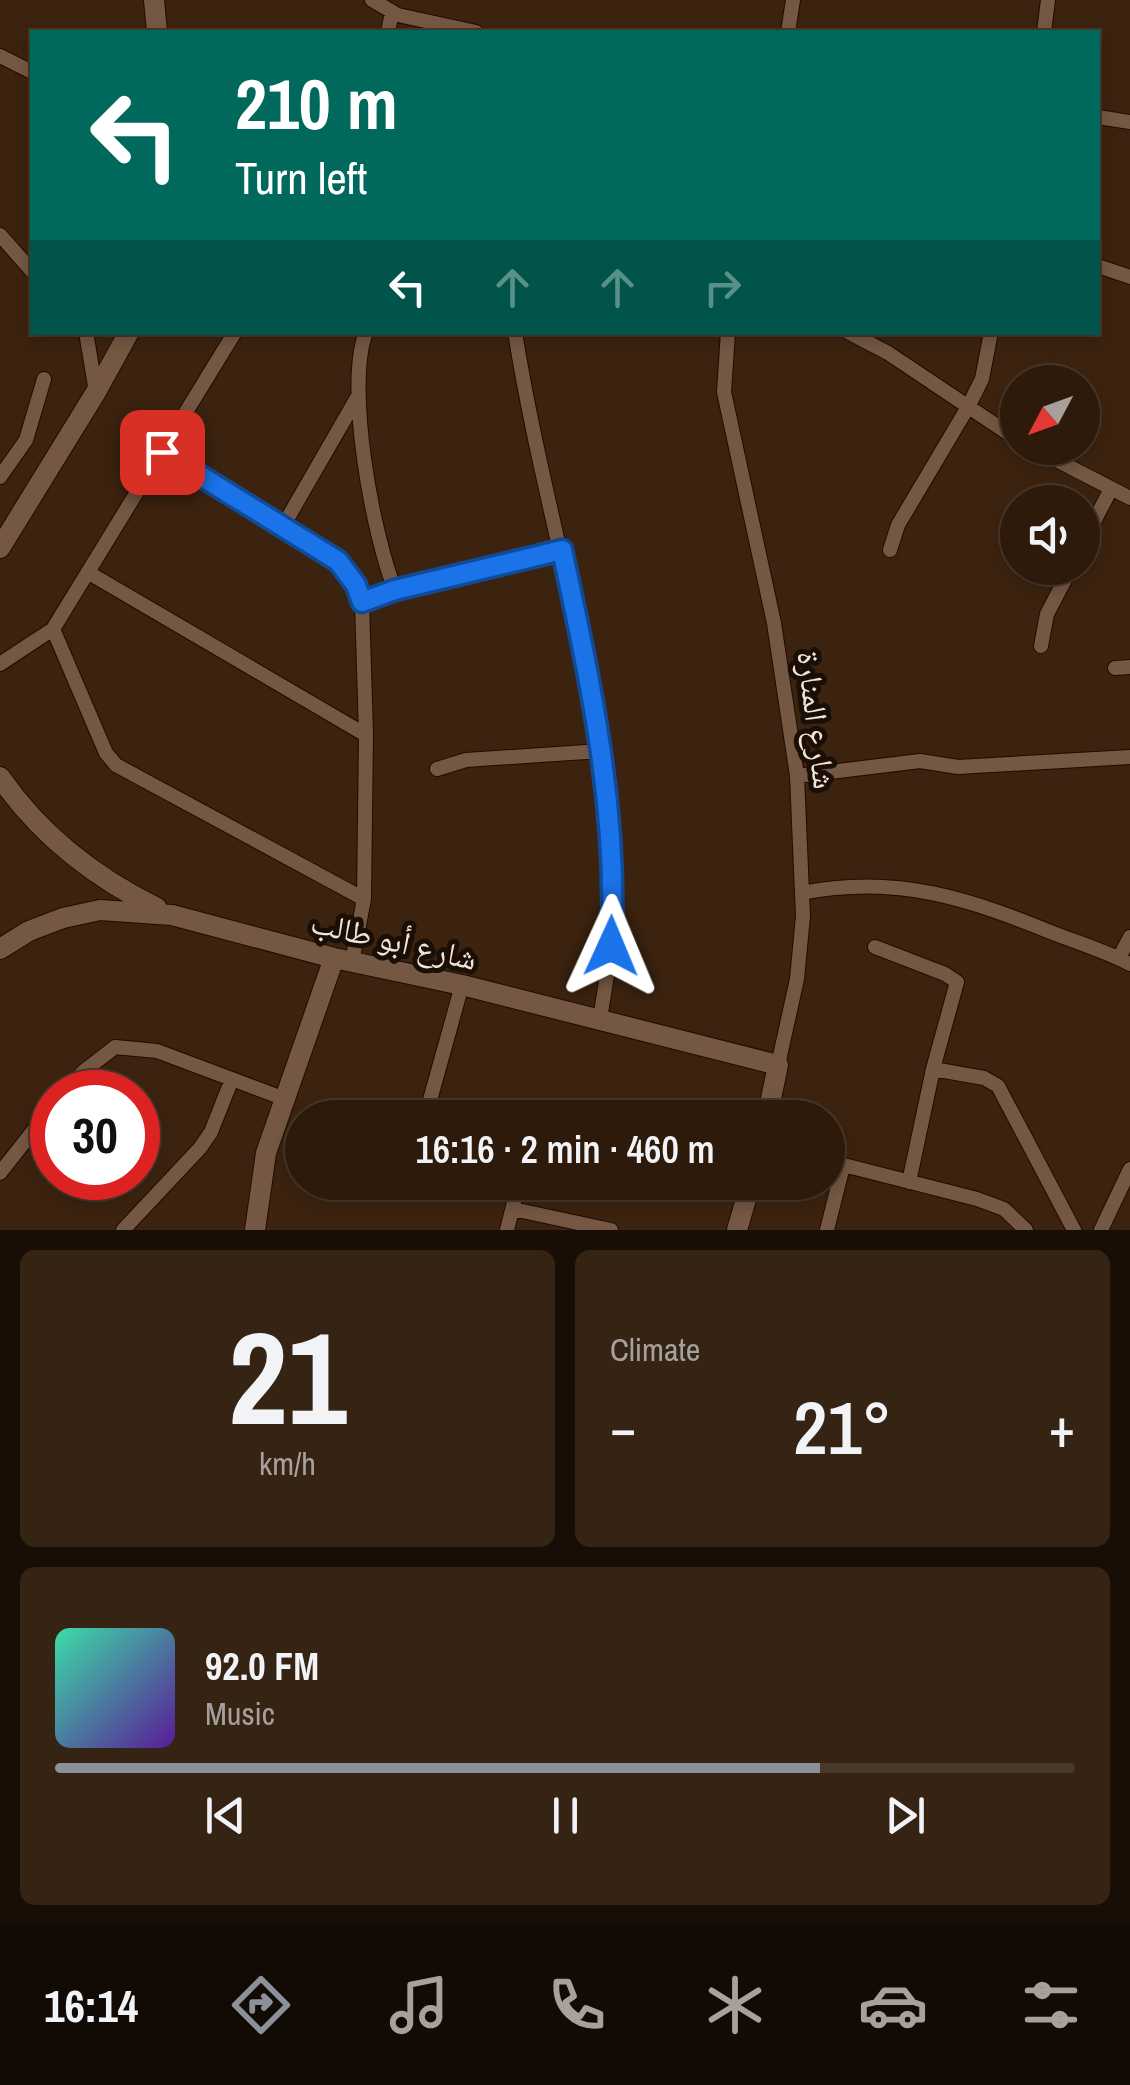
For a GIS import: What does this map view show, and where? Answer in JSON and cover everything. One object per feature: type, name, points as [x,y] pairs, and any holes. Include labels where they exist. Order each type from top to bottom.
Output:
[{"type":"street","points":[[154,0],[157,30]]},
{"type":"street","points":[[372,0],[392,12],[468,30]]},
{"type":"street","points":[[788,30],[792,0]]},
{"type":"street","points":[[1044,30],[1048,0]]},
{"type":"street","points":[[388,30],[392,12]]},
{"type":"street","points":[[0,56],[30,71]]},
{"type":"street","points":[[1100,117],[1130,122]]},
{"type":"street","points":[[0,235],[30,269]]},
{"type":"street","points":[[1100,267],[1130,278]]},
{"type":"street","points":[[86,335],[96,392]]},
{"type":"street","points":[[0,548],[127,335]]},
{"type":"street","points":[[0,664],[53,628],[233,335]]},
{"type":"street","points":[[365,335],[360,349],[358,396],[380,553],[395,590]]},
{"type":"street","points":[[516,335],[588,670],[601,750],[610,840],[612,922],[600,1019]]},
{"type":"street","name":"شارع المنارة","points":[[728,335],[724,392],[774,623],[797,776],[802,892],[798,979],[771,1100]]},
{"type":"street","points":[[854,335],[888,353],[1000,428]]},
{"type":"street","points":[[890,550],[898,525],[968,408],[982,378],[990,335]]},
{"type":"street","points":[[0,477],[26,440],[44,379]]},
{"type":"street","points":[[282,528],[358,396]]},
{"type":"street","points":[[162,452],[338,561],[356,585],[362,602],[366,735],[364,899],[266,1153],[256,1230]]},
{"type":"street","points":[[1066,465],[1130,498]]},
{"type":"street","points":[[1100,509],[1111,488]]},
{"type":"street","points":[[362,602],[395,590],[562,550]]},
{"type":"street","points":[[89,573],[366,735]]},
{"type":"street","points":[[1041,646],[1047,614],[1062,585]]},
{"type":"street","points":[[53,628],[106,753],[116,765],[364,899]]},
{"type":"street","points":[[438,769],[466,760],[601,750]]},
{"type":"street","points":[[797,776],[920,761],[958,768],[1130,756]]},
{"type":"street","points":[[0,777],[45,832],[84,865],[127,893],[172,915]]},
{"type":"street","points":[[802,892],[852,885],[920,890],[1028,922],[1125,961],[1130,937]]},
{"type":"street","name":"شارع أبو طالب","points":[[0,949],[46,924],[100,910],[172,915],[778,1065]]},
{"type":"street","points":[[875,947],[957,982],[933,1069],[910,1182]]},
{"type":"street","points":[[429,1100],[462,985]]},
{"type":"street","points":[[85,1070],[115,1047],[156,1052],[285,1099]]},
{"type":"street","points":[[933,1069],[984,1078],[998,1086],[1074,1230]]},
{"type":"street","points":[[124,1230],[200,1148],[211,1132],[232,1079]]},
{"type":"street","points":[[0,1173],[30,1134]]},
{"type":"street","points":[[845,1166],[1004,1209],[1026,1230]]},
{"type":"street","points":[[1101,1230],[1130,1169]]},
{"type":"street","points":[[507,1230],[515,1200]]},
{"type":"street","points":[[737,1230],[745,1200]]},
{"type":"street","points":[[826,1230],[834,1200]]},
{"type":"street","points":[[513,1209],[611,1230]]},
{"type":"route","points":[[162,452],[338,561],[356,585],[362,602],[395,590],[562,550],[601,750],[610,840],[611,946]]}]
